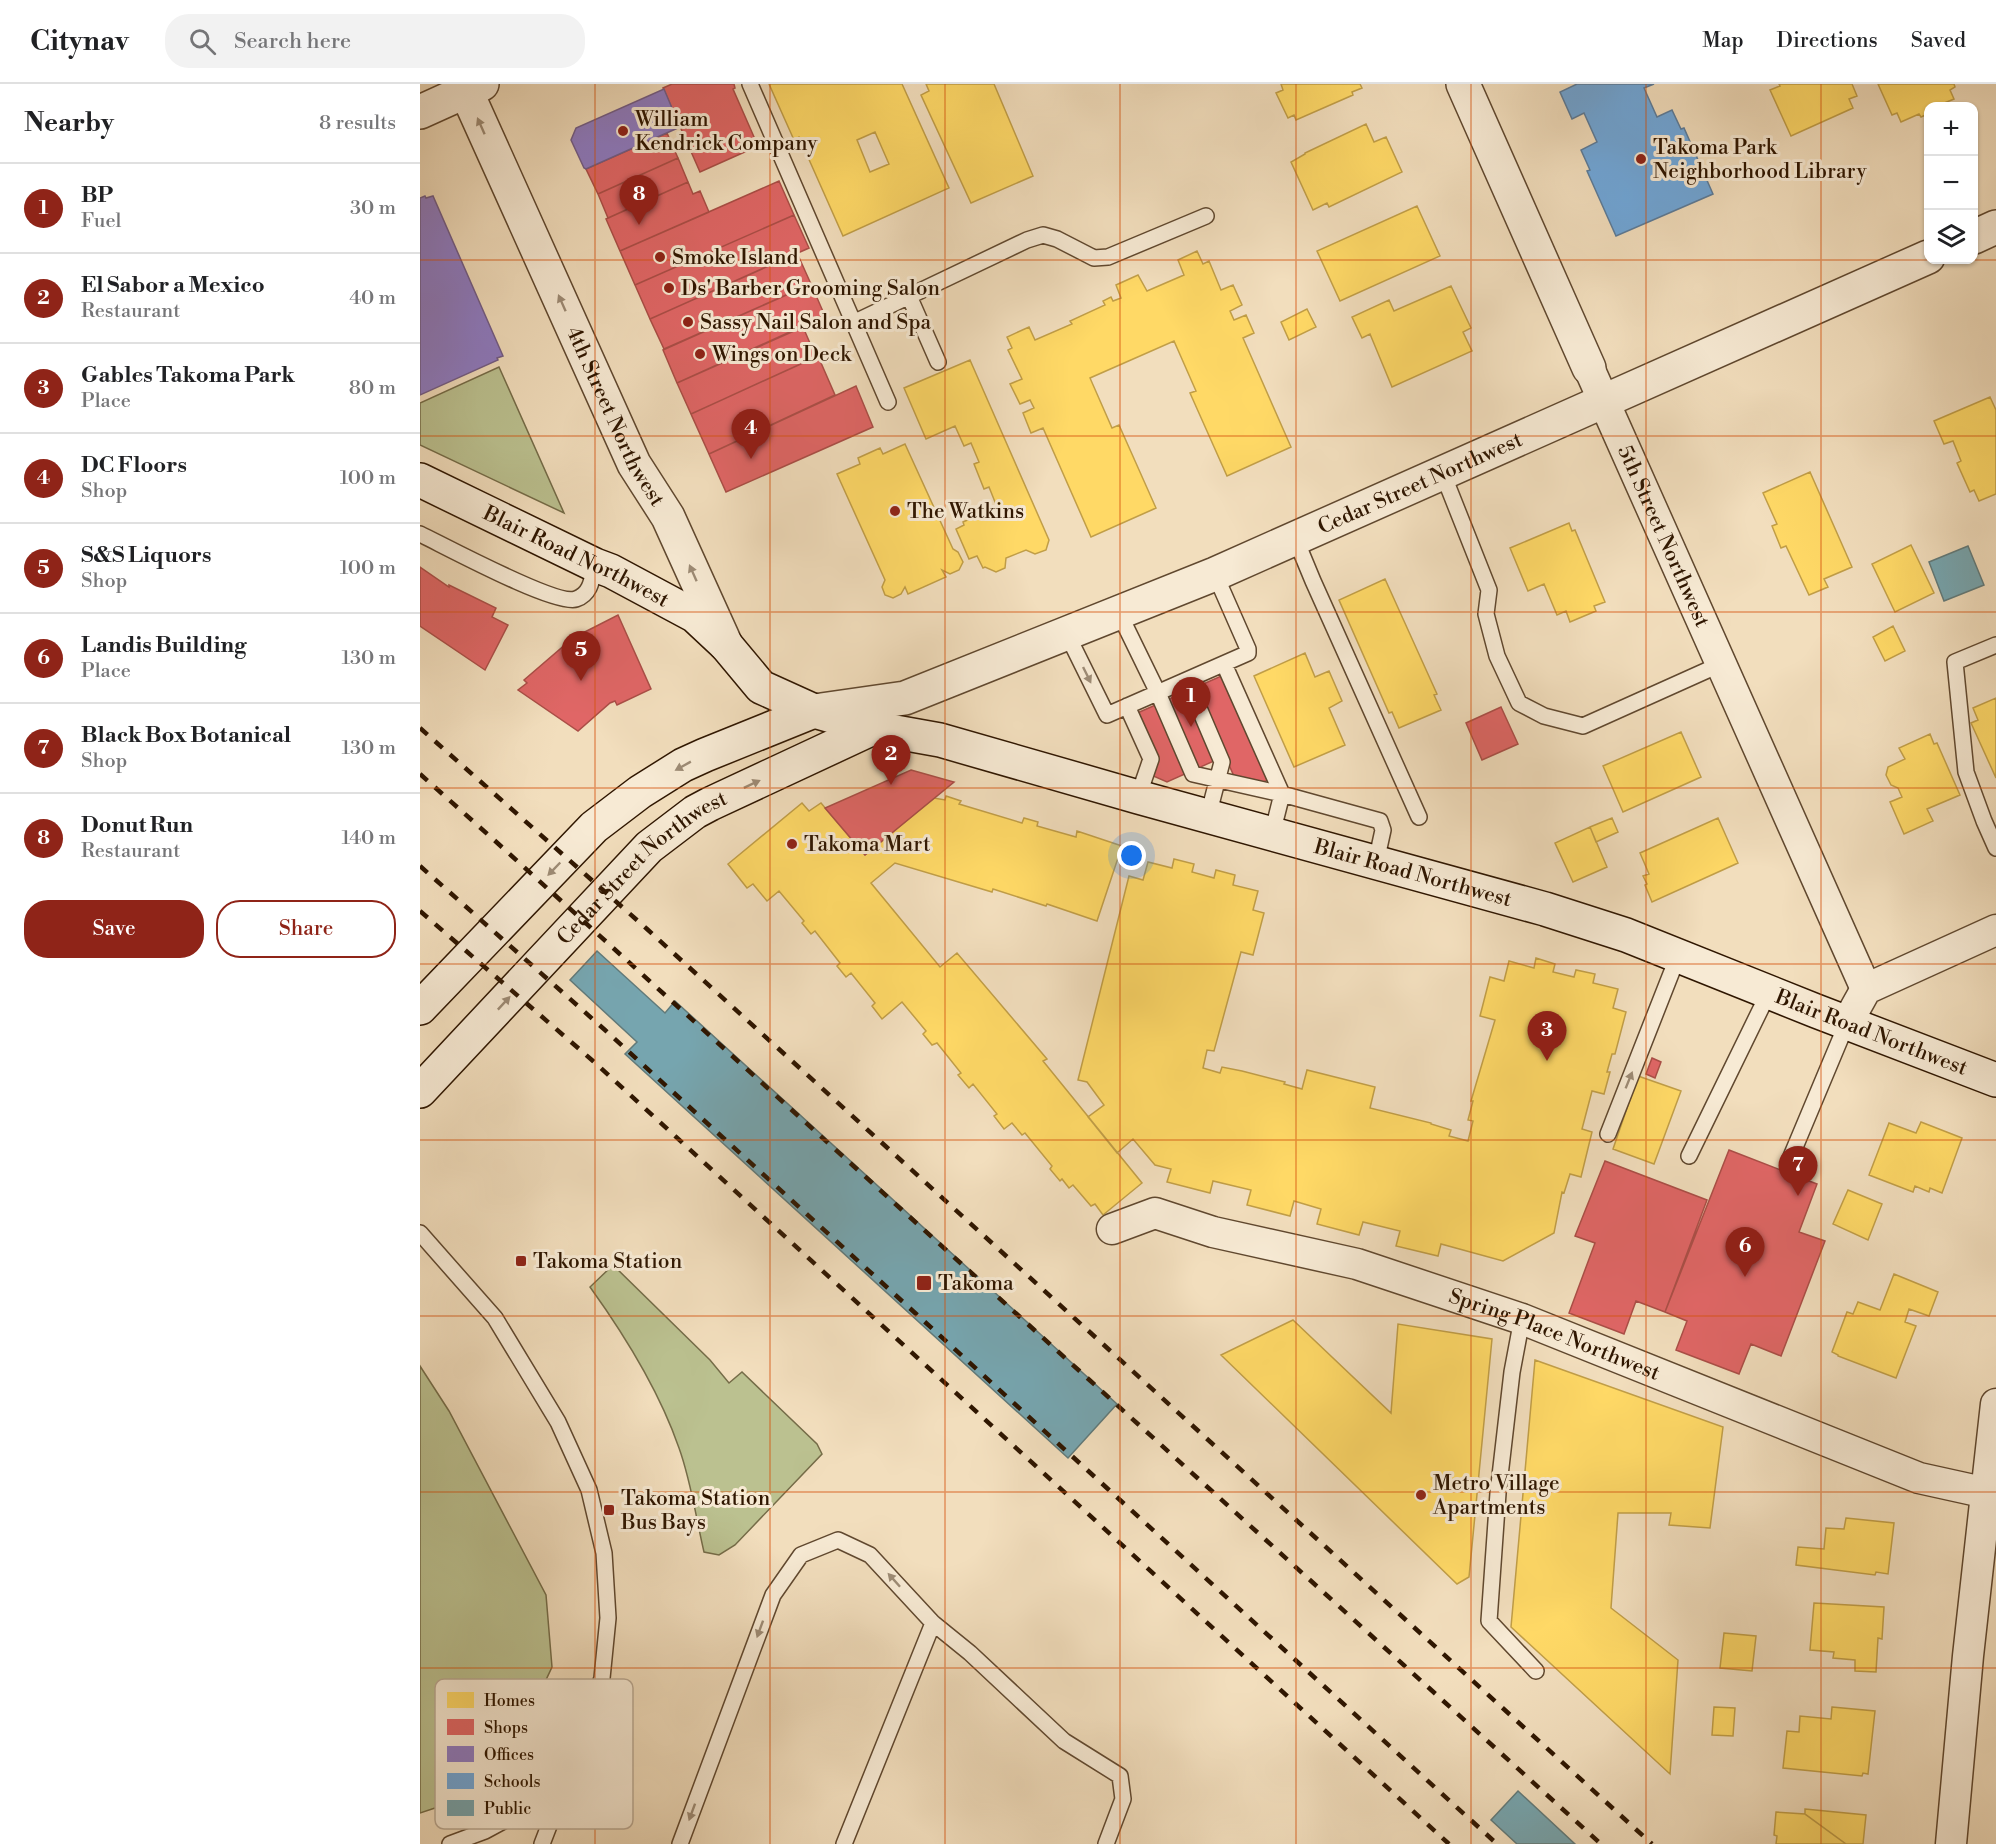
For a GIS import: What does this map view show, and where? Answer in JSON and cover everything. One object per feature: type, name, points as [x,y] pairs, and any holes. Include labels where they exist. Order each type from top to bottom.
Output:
[{"type":"main road","name":"5th Street Northwest","points":[[1463,84],[1589,368]]},
{"type":"main road","points":[[420,112],[470,86]]},
{"type":"main road","name":"4th Street Northwest","points":[[470,86],[634,464],[668,517],[726,645],[761,687],[814,711]]},
{"type":"main road","points":[[1978,235],[1996,226]]},
{"type":"main road","name":"Cedar Street Northwest","points":[[420,1008],[594,827],[631,799],[683,765],[814,711],[905,698],[1215,574],[1924,259]]},
{"type":"main road","name":"Blair Road Northwest","points":[[420,480],[594,565],[611,571],[695,616],[726,645]]},
{"type":"main road","name":"Cedar Street Northwest","points":[[420,1091],[649,847],[695,812],[710,804],[873,728],[905,698]]},
{"type":"main road","name":"Blair Road Northwest","points":[[814,711],[873,728],[940,740],[1545,909],[1626,935],[1996,1080]]},
{"type":"street","name":"5th Street Northwest","points":[[1589,368],[1866,988]]},
{"type":"street","points":[[1847,1023],[1866,988],[1996,930]]},
{"type":"street","name":"Spring Place Northwest","points":[[1112,1229],[1155,1213],[1213,1232],[1357,1264],[1522,1319],[1919,1478],[1987,1493]]},
{"type":"street","points":[[1951,1844],[1965,1680],[1996,1404]]},
{"type":"lane","points":[[750,84],[888,402]]},
{"type":"lane","points":[[854,323],[1027,240],[1043,235],[1057,239],[1094,258],[1108,257],[1206,216]]},
{"type":"lane","points":[[909,296],[938,362]]},
{"type":"lane","points":[[1443,474],[1489,590],[1486,614],[1497,656],[1519,703],[1544,716],[1582,726],[1721,664]]},
{"type":"lane","points":[[420,534],[537,590],[568,601],[578,599],[590,588],[594,565]]},
{"type":"lane","points":[[1296,540],[1419,817]]},
{"type":"lane","points":[[1067,634],[1107,715],[1248,653],[1215,574]]},
{"type":"lane","points":[[1119,613],[1158,693],[1193,774],[1282,794],[1380,821],[1383,830],[1376,862]]},
{"type":"lane","points":[[1996,645],[1955,662],[1966,772],[1996,848]]},
{"type":"lane","points":[[1224,664],[1282,794],[1272,834]]},
{"type":"lane","points":[[1187,680],[1222,762],[1208,816]]},
{"type":"lane","points":[[1127,706],[1151,759],[1138,797]]},
{"type":"lane","points":[[1608,1134],[1678,956]]},
{"type":"lane","points":[[1689,1156],[1769,992]]},
{"type":"lane","points":[[1790,1159],[1847,1023]]},
{"type":"lane","points":[[420,1233],[495,1318],[558,1422],[589,1491],[604,1553],[608,1618],[602,1679]]},
{"type":"lane","points":[[1522,1319],[1513,1363],[1501,1471],[1489,1621],[1536,1671]]},
{"type":"lane","points":[[680,1844],[773,1595],[801,1555],[838,1540],[870,1555],[933,1623],[970,1653],[1064,1741],[1120,1776],[1123,1799],[1106,1844]]},
{"type":"lane","points":[[843,1844],[933,1623]]},
{"type":"lane","points":[[450,1844],[488,1829]]},
{"type":"lane","points":[[542,1844],[548,1829]]},
{"type":"green space","points":[[499,367],[564,513],[420,445],[420,403]]},
{"type":"green space","points":[[613,1265],[710,1360],[729,1383],[742,1372],[817,1444],[822,1454],[735,1545],[719,1555],[704,1552],[683,1461],[662,1405],[629,1345],[590,1287]]},
{"type":"green space","points":[[420,1366],[449,1411],[546,1595],[552,1667],[546,1679],[435,1679],[435,1808],[420,1813]]},
{"type":"building: Homes","points":[[769,84],[902,84],[949,188],[843,236],[799,137],[794,140]],"holes":[[[875,132],[889,164],[870,172],[857,140]]]},
{"type":"building: Homes","points":[[926,84],[994,84],[1033,176],[971,203],[921,95],[929,91]]},
{"type":"building: Homes","points":[[1281,84],[1360,84],[1362,88],[1352,92],[1353,95],[1296,120],[1294,115],[1288,118],[1276,93],[1283,90]]},
{"type":"building: Homes","points":[[1779,84],[1852,84],[1857,96],[1849,99],[1853,108],[1791,136],[1770,90],[1780,86]]},
{"type":"building: Homes","points":[[1878,84],[1954,84],[1955,87],[1950,90],[1954,99],[1947,102],[1924,102],[1924,116],[1921,117],[1919,114],[1901,122],[1897,113],[1892,115]]},
{"type":"building: Homes","points":[[1366,124],[1374,142],[1386,137],[1402,172],[1329,207],[1327,203],[1313,210],[1291,162]]},
{"type":"building: Homes","points":[[1417,206],[1440,256],[1340,301],[1317,251]]},
{"type":"building: Homes","points":[[1197,251],[1203,264],[1209,261],[1221,290],[1233,285],[1242,305],[1230,311],[1234,320],[1246,315],[1254,333],[1243,338],[1291,447],[1227,476],[1190,393],[1196,391],[1174,341],[1090,378],[1112,428],[1119,425],[1156,508],[1091,537],[1043,428],[1031,433],[1023,413],[1034,408],[1030,400],[1020,404],[1010,384],[1022,379],[1008,350],[1012,348],[1007,337],[1029,327],[1035,340],[1072,324],[1070,321],[1105,305],[1103,301],[1111,297],[1113,301],[1121,298],[1116,285],[1138,275],[1147,291],[1184,275],[1178,260]]},
{"type":"building: Homes","points":[[1451,286],[1471,328],[1463,332],[1472,351],[1392,387],[1370,334],[1362,338],[1352,317],[1389,300],[1394,311]]},
{"type":"building: Homes","points":[[1307,309],[1316,327],[1289,340],[1281,322]]},
{"type":"building: Homes","points":[[970,360],[1049,540],[1046,550],[1035,554],[1026,550],[1006,558],[1005,568],[996,572],[983,568],[977,556],[969,559],[956,529],[964,525],[963,522],[997,507],[989,487],[984,489],[974,464],[979,462],[971,443],[964,446],[955,426],[926,439],[904,388]]},
{"type":"building: Homes","points":[[1990,397],[1996,410],[1996,494],[1979,501],[1974,490],[1970,492],[1957,463],[1961,461],[1953,441],[1944,444],[1934,421]]},
{"type":"building: Homes","name":"The Watkins","points":[[905,444],[953,549],[958,552],[963,562],[959,570],[950,574],[942,570],[946,577],[908,594],[905,587],[901,594],[893,598],[885,595],[882,587],[885,580],[837,474],[860,464],[858,458],[880,448],[883,454]]},
{"type":"building: Homes","points":[[1810,472],[1852,567],[1824,579],[1828,587],[1809,595],[1786,546],[1781,548],[1772,526],[1777,524],[1763,493]]},
{"type":"building: Homes","points":[[1569,523],[1572,531],[1575,530],[1605,602],[1594,606],[1596,611],[1570,622],[1566,611],[1557,615],[1544,584],[1528,591],[1510,548]]},
{"type":"building: Homes","points":[[1911,545],[1934,593],[1895,612],[1872,564]]},
{"type":"building: Homes","points":[[1385,579],[1437,694],[1434,695],[1441,710],[1399,728],[1392,712],[1389,713],[1339,600]]},
{"type":"building: Homes","points":[[1893,626],[1905,651],[1885,661],[1873,637]]},
{"type":"building: Homes","points":[[1305,653],[1315,677],[1329,671],[1342,701],[1329,708],[1345,745],[1294,767],[1254,676]]},
{"type":"building: Homes","points":[[1996,698],[1996,778],[1971,723],[1978,720],[1973,708]]},
{"type":"building: Homes","points":[[1681,732],[1701,777],[1623,812],[1603,766]]},
{"type":"building: Homes","points":[[1930,734],[1934,744],[1937,743],[1960,795],[1927,809],[1933,821],[1904,834],[1890,802],[1902,797],[1898,788],[1891,785],[1886,775],[1888,767],[1905,759],[1899,748]]},
{"type":"building: Homes","points":[[946,796],[961,801],[959,804],[1022,823],[1024,818],[1038,822],[1037,826],[1076,837],[1077,831],[1122,846],[1097,921],[1047,904],[1046,906],[993,889],[992,892],[895,863],[871,883],[940,967],[957,953],[1047,1059],[1043,1061],[1142,1183],[1103,1215],[1095,1204],[1091,1206],[1073,1185],[1069,1188],[1062,1179],[1060,1181],[1050,1169],[1052,1166],[1025,1133],[1022,1135],[1012,1123],[1004,1129],[994,1116],[997,1114],[973,1084],[969,1088],[958,1075],[961,1073],[937,1043],[932,1045],[923,1034],[926,1031],[902,1002],[882,1019],[872,1006],[875,1003],[851,973],[846,977],[837,966],[840,963],[815,931],[811,934],[802,923],[804,921],[779,891],[767,901],[753,884],[747,888],[728,864],[802,803],[809,811],[821,803],[865,855],[934,798],[945,800]]},
{"type":"building: Homes","points":[[1612,818],[1618,832],[1596,842],[1590,827]]},
{"type":"building: Homes","points":[[1718,818],[1738,863],[1652,902],[1643,876],[1649,874],[1640,853]]},
{"type":"building: Homes","points":[[1590,827],[1607,867],[1573,882],[1555,843]]},
{"type":"building: Homes","points":[[1174,859],[1194,864],[1192,872],[1214,878],[1216,870],[1235,875],[1233,885],[1258,891],[1253,910],[1264,913],[1253,955],[1241,952],[1214,1051],[1207,1050],[1203,1068],[1220,1073],[1222,1067],[1285,1082],[1284,1084],[1302,1089],[1307,1070],[1375,1087],[1370,1108],[1431,1123],[1451,1130],[1449,1136],[1468,1141],[1473,1121],[1468,1120],[1473,1101],[1471,1101],[1495,1020],[1480,1016],[1490,977],[1504,981],[1509,961],[1534,968],[1536,958],[1555,964],[1553,972],[1574,977],[1576,970],[1595,974],[1593,983],[1618,989],[1613,1008],[1626,1012],[1615,1054],[1612,1054],[1607,1072],[1610,1072],[1604,1094],[1592,1091],[1582,1129],[1592,1132],[1581,1177],[1570,1174],[1564,1193],[1562,1192],[1554,1233],[1503,1261],[1441,1244],[1438,1256],[1396,1246],[1400,1231],[1363,1222],[1359,1235],[1317,1224],[1321,1209],[1294,1201],[1290,1216],[1247,1205],[1251,1190],[1213,1181],[1210,1193],[1167,1182],[1171,1169],[1155,1165],[1133,1139],[1117,1153],[1088,1117],[1104,1105],[1087,1082],[1078,1080],[1129,876],[1143,880],[1148,862],[1172,868]]},
{"type":"building: Homes","points":[[1638,1076],[1681,1091],[1654,1164],[1613,1149]]},
{"type":"building: Homes","points":[[1921,1122],[1962,1138],[1942,1193],[1930,1188],[1929,1192],[1915,1186],[1913,1192],[1869,1175],[1889,1123],[1916,1133]]},
{"type":"building: Homes","points":[[1848,1190],[1882,1204],[1868,1240],[1833,1224]]},
{"type":"building: Homes","points":[[1894,1274],[1938,1292],[1929,1316],[1909,1309],[1905,1322],[1916,1326],[1896,1378],[1832,1352],[1847,1312],[1853,1314],[1858,1302],[1880,1310]]},
{"type":"building: Homes","name":"Metro Village Apartments","points":[[1293,1320],[1391,1413],[1398,1324],[1492,1339],[1469,1577],[1457,1584],[1221,1355]]},
{"type":"building: Homes","points":[[1535,1360],[1723,1427],[1710,1528],[1669,1525],[1671,1513],[1618,1513],[1611,1608],[1678,1660],[1670,1774],[1511,1627]]},
{"type":"building: Homes","points":[[1846,1518],[1894,1523],[1888,1574],[1876,1572],[1875,1575],[1796,1565],[1798,1547],[1824,1549],[1826,1528],[1844,1529]]},
{"type":"building: Homes","points":[[1814,1603],[1884,1607],[1882,1639],[1878,1638],[1876,1672],[1855,1671],[1855,1660],[1833,1658],[1834,1652],[1810,1650]]},
{"type":"building: Homes","points":[[1724,1633],[1756,1636],[1752,1671],[1720,1668]]},
{"type":"building: Homes","points":[[1714,1707],[1735,1708],[1733,1736],[1712,1735]]},
{"type":"building: Homes","points":[[1832,1707],[1875,1711],[1868,1774],[1863,1773],[1862,1776],[1783,1768],[1787,1731],[1799,1732],[1800,1716],[1831,1719]]},
{"type":"building: Homes","points":[[1805,1809],[1866,1815],[1863,1844],[1846,1844],[1805,1814]]},
{"type":"building: Homes","points":[[1776,1812],[1805,1814],[1846,1844],[1776,1844],[1777,1836],[1774,1835]]},
{"type":"building: Shops","points":[[672,84],[734,84],[733,89],[758,146],[700,172],[663,88]]},
{"type":"building: Shops","points":[[667,133],[678,158],[598,194],[586,169]]},
{"type":"building: Shops","points":[[678,158],[688,182],[608,218],[598,194]]},
{"type":"building: Shops","points":[[779,181],[794,215],[635,285],[620,251]]},
{"type":"building: Shops","points":[[688,182],[693,194],[700,191],[709,212],[620,251],[606,219]]},
{"type":"building: Shops","points":[[794,215],[809,248],[650,319],[635,285]]},
{"type":"building: Shops","points":[[797,253],[811,284],[664,349],[650,319]]},
{"type":"building: Shops","points":[[811,284],[825,316],[677,383],[663,350]]},
{"type":"building: Shops","points":[[803,327],[816,357],[691,414],[677,383]]},
{"type":"building: Shops","points":[[818,356],[835,395],[709,454],[691,414]]},
{"type":"building: Shops","points":[[856,386],[873,427],[726,492],[709,454]]},
{"type":"building: Shops","points":[[420,567],[449,587],[449,585],[496,608],[492,617],[508,625],[485,670],[420,626]]},
{"type":"building: Shops","points":[[618,615],[651,689],[617,705],[615,701],[610,703],[578,731],[518,690],[527,683],[524,680],[573,638]]},
{"type":"building: Shops","points":[[1235,670],[1281,774],[1241,792],[1225,756],[1167,782],[1151,775],[1126,718]]},
{"type":"building: Shops","points":[[1501,707],[1518,744],[1482,760],[1466,723]]},
{"type":"building: Shops","points":[[911,770],[954,782],[865,855],[825,808]]},
{"type":"building: Shops","points":[[1652,1058],[1661,1062],[1655,1078],[1646,1074]]},
{"type":"building: Shops","points":[[1729,1150],[1817,1184],[1799,1232],[1825,1241],[1781,1356],[1751,1344],[1739,1374],[1676,1350],[1687,1321],[1665,1312]]},
{"type":"building: Shops","points":[[1605,1161],[1707,1200],[1665,1312],[1636,1301],[1624,1334],[1569,1313],[1595,1243],[1575,1236]]},
{"type":"building: Offices","name":"William Kendrick Company","points":[[664,89],[680,127],[584,168],[571,140],[576,128]]},
{"type":"building: Offices","points":[[425,196],[426,198],[433,196],[503,356],[420,395],[420,198]]},
{"type":"building: Schools","name":"Takoma Park Neighborhood Library","points":[[1577,84],[1654,84],[1644,88],[1657,117],[1672,110],[1681,129],[1684,128],[1713,194],[1616,236],[1587,171],[1590,170],[1581,150],[1597,142],[1584,113],[1572,119],[1560,92]]},
{"type":"building: Public","points":[[1968,546],[1984,585],[1944,601],[1929,562]]},
{"type":"building: Public","points":[[597,951],[665,1013],[675,1001],[1117,1404],[1068,1458],[625,1054],[637,1042],[570,980]]},
{"type":"building: Public","points":[[1518,1791],[1575,1844],[1517,1844],[1491,1820]]},
{"type":"railway","points":[[420,728],[647,929],[1652,1844]]},
{"type":"railway","points":[[420,774],[1601,1844]]},
{"type":"railway","points":[[420,866],[605,1030],[1497,1844]]},
{"type":"railway","points":[[420,911],[593,1061],[1449,1844]]},
{"type":"place","name":"William Kendrick Company","points":[[623,131]]},
{"type":"place","name":"Takoma Park Neighborhood Library","points":[[1641,159]]},
{"type":"place","name":"Donut Run","points":[[639,225]]},
{"type":"place","name":"Smoke Island","points":[[660,257]]},
{"type":"place","name":"Ds' Barber Grooming Salon","points":[[669,288]]},
{"type":"place","name":"Sassy Nail Salon and Spa","points":[[688,322]]},
{"type":"place","name":"Wings on Deck","points":[[700,354]]},
{"type":"place","name":"DC Floors","points":[[751,459]]},
{"type":"place","name":"The Watkins","points":[[895,511]]},
{"type":"place","name":"S&S Liquors","points":[[581,681]]},
{"type":"place","name":"BP","points":[[1191,727]]},
{"type":"place","name":"El Sabor a Mexico","points":[[891,785]]},
{"type":"place","name":"Takoma Mart","points":[[792,844]]},
{"type":"place","name":"Gables Takoma Park","points":[[1547,1061]]},
{"type":"place","name":"Black Box Botanical","points":[[1798,1196]]},
{"type":"place","name":"Takoma Station","points":[[521,1261]]},
{"type":"place","name":"Landis Building","points":[[1745,1277]]},
{"type":"place","name":"Takoma","points":[[924,1283]]},
{"type":"place","name":"Metro Village Apartments","points":[[1421,1495]]},
{"type":"place","name":"Takoma Station Bus Bays","points":[[609,1510]]}]
